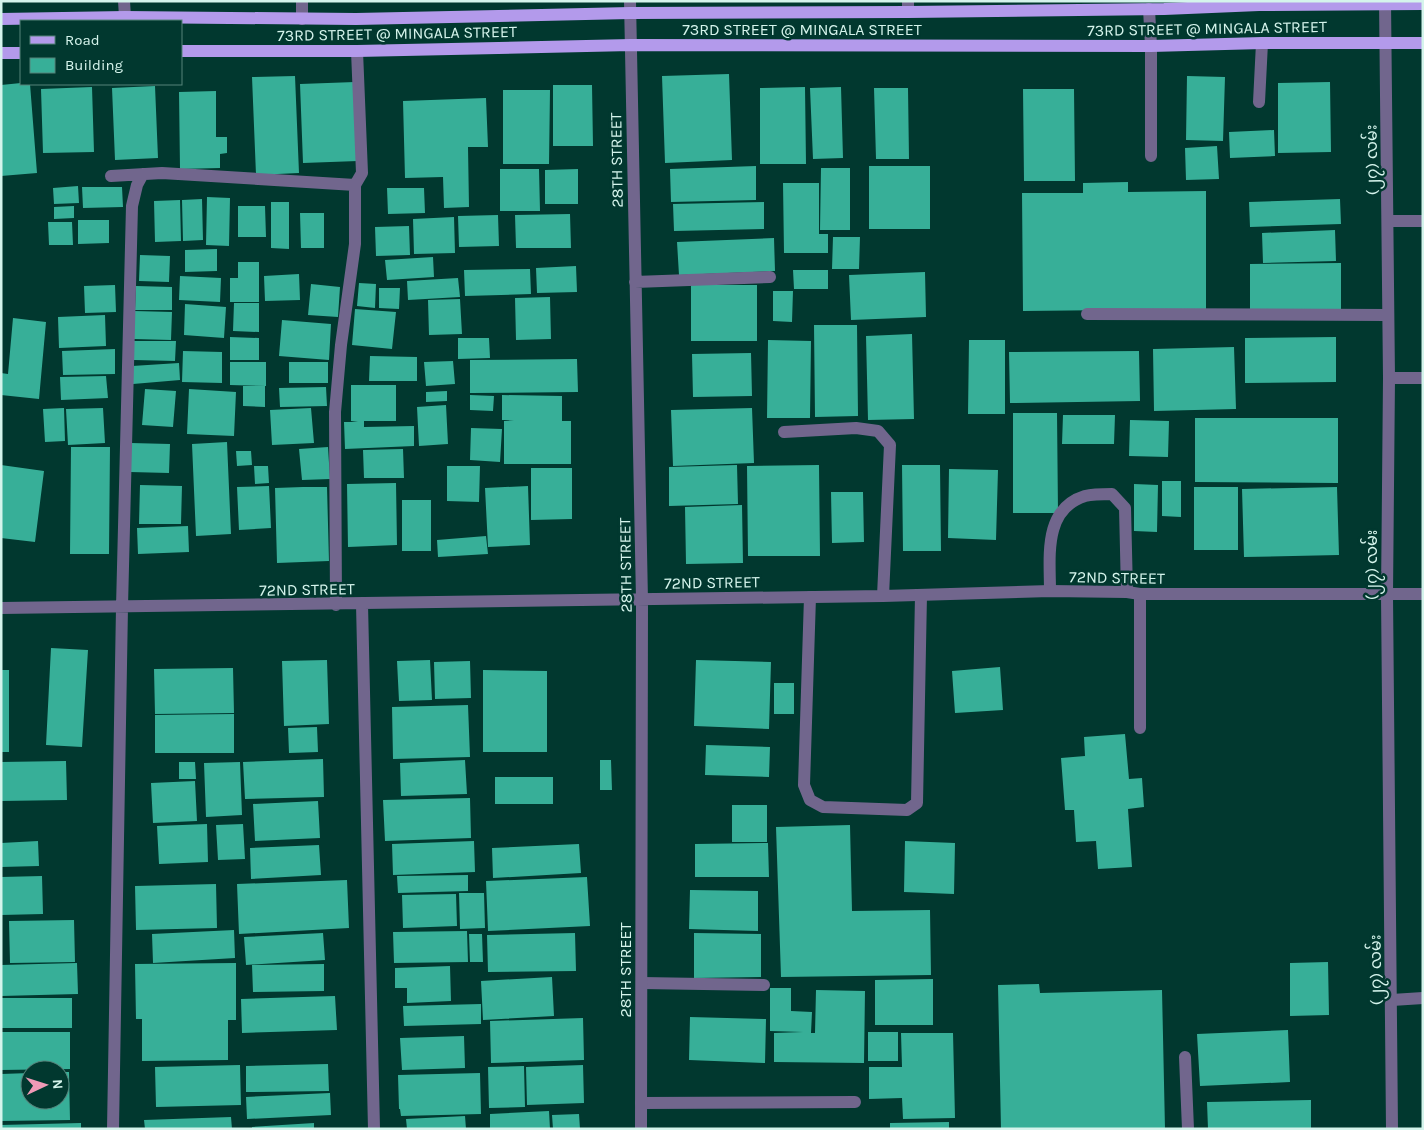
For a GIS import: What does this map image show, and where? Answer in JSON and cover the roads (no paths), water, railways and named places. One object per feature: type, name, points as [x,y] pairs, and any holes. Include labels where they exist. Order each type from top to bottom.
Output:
[{"type":"main road","name":"73RD STREET @ MINGALA STREET","points":[[1,19],[125,17],[302,19],[630,7],[1149,9],[1164,5],[1423,4]]},
{"type":"main road","name":"73RD STREET @ MINGALA STREET","points":[[182,51],[357,51],[630,45],[1151,46],[1262,43],[1423,43]]},
{"type":"main road","points":[[1,53],[20,53]]},
{"type":"street","points":[[124,1],[125,17]]},
{"type":"street","points":[[302,1],[302,19]]},
{"type":"street","name":"(၂၇) လမ်း","points":[[1385,3],[1389,378],[1387,595],[1392,1129]]},
{"type":"street","name":"28TH STREET","points":[[630,7],[642,600],[641,1129]]},
{"type":"street","points":[[1149,9],[1151,46],[1150,156]]},
{"type":"street","points":[[1259,102],[1262,43]]},
{"type":"street","points":[[336,604],[335,412],[341,345],[355,244],[355,185],[362,173],[357,51]]},
{"type":"street","points":[[112,176],[162,173],[355,185]]},
{"type":"street","points":[[113,1129],[122,607],[132,206],[137,185],[143,174]]},
{"type":"street","points":[[1388,221],[1423,221]]},
{"type":"street","points":[[635,282],[770,278]]},
{"type":"street","points":[[1087,314],[1387,314]]},
{"type":"street","points":[[1389,378],[1423,378]]},
{"type":"street","points":[[784,432],[856,428],[878,431],[890,446],[883,596]]},
{"type":"street","points":[[1050,591],[1050,544],[1052,531],[1062,512],[1072,502],[1086,496],[1112,494],[1125,508],[1127,592]]},
{"type":"street","name":"72ND STREET","points":[[1,608],[642,600],[1050,591],[1127,592],[1140,594],[1423,594]]},
{"type":"street","points":[[1140,594],[1140,728]]},
{"type":"street","points":[[810,597],[804,785],[810,800],[823,807],[907,810],[917,803],[921,595]]},
{"type":"street","points":[[362,604],[374,1129]]},
{"type":"street","points":[[642,983],[764,985]]},
{"type":"street","points":[[1392,1000],[1423,998]]},
{"type":"street","points":[[1185,1058],[1188,1129]]},
{"type":"street","points":[[641,1102],[855,1102]]}]
